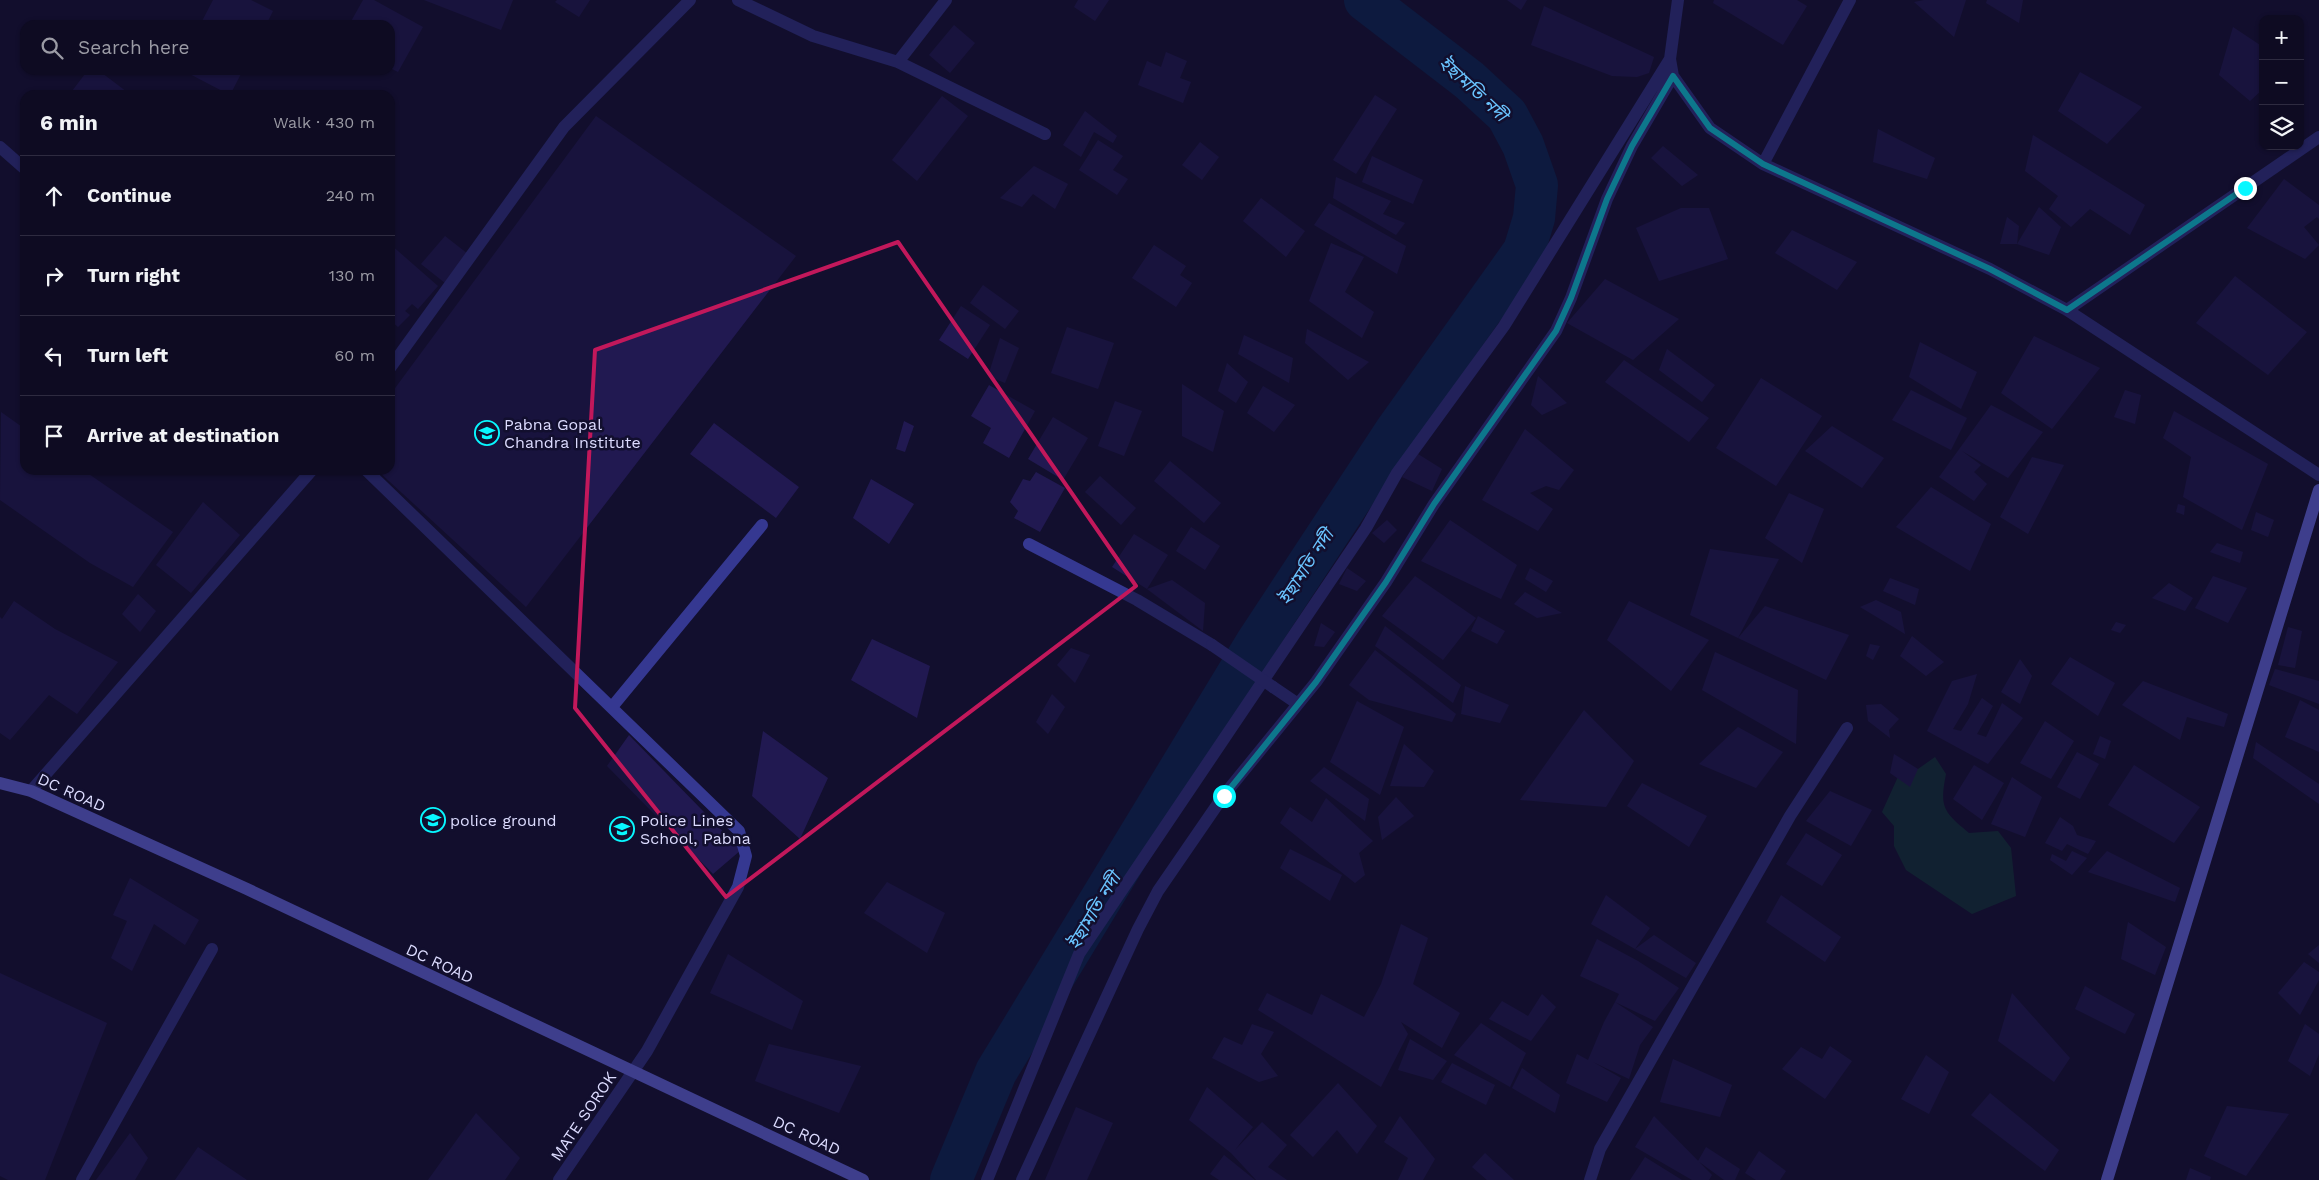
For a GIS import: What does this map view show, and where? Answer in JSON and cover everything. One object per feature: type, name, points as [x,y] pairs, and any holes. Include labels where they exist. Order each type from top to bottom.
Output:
[{"type":"street","points":[[395,361],[564,127],[690,0]]},
{"type":"street","points":[[738,0],[813,36],[898,62],[1045,134]]},
{"type":"street","points":[[898,62],[946,0]]},
{"type":"street","points":[[1678,0],[1670,59],[1673,76],[1710,128],[1763,164],[1990,269],[2067,310],[2319,475]]},
{"type":"street","points":[[1763,164],[1850,0]]},
{"type":"street","points":[[986,1180],[1079,954],[1366,528],[1397,473],[1504,326],[1670,59]]},
{"type":"street","points":[[1022,1180],[1138,929],[1158,891],[1224,796],[1316,682],[1386,582],[1434,504],[1556,331],[1571,298],[1607,199],[1632,146],[1673,76]]},
{"type":"street","points":[[2067,310],[2319,137]]},
{"type":"street","points":[[0,147],[20,165]]},
{"type":"street","points":[[31,791],[308,475]]},
{"type":"street","name":"MATE SOROK","points":[[371,475],[739,831],[746,856],[738,887],[647,1051],[559,1180]]},
{"type":"street","points":[[2107,1180],[2319,490]]},
{"type":"street","points":[[612,707],[762,525]]},
{"type":"street","points":[[1029,544],[1137,600],[1212,645],[1298,704]]},
{"type":"street","points":[[1590,1180],[1600,1149],[1790,816],[1847,728]]},
{"type":"street","name":"DC ROAD","points":[[0,783],[31,791],[635,1068],[863,1180]]},
{"type":"street","points":[[82,1180],[212,949]]},
{"type":"highlighted area","points":[[898,242],[1136,586],[726,897],[575,708],[595,350]]},
{"type":"green space","points":[[1935,757],[1946,774],[1944,802],[1954,820],[1969,833],[1998,831],[2011,848],[2016,896],[1972,914],[1906,870],[1894,846],[1894,826],[1882,812],[1902,768],[1918,769]]},
{"type":"building","points":[[213,0],[251,0],[273,11],[268,20],[203,20]]},
{"type":"building","points":[[363,0],[374,0],[423,27],[398,72],[395,70],[395,20],[352,20]]},
{"type":"building","points":[[424,0],[513,0],[501,30]]},
{"type":"building","points":[[557,0],[590,0],[579,17],[555,2]]},
{"type":"building","points":[[1078,0],[1109,0],[1095,21],[1074,7]]},
{"type":"building","points":[[1507,0],[1527,0],[1521,10]]},
{"type":"building","points":[[1714,0],[1797,0],[1807,6],[1783,45],[1713,3]]},
{"type":"building","points":[[1924,0],[1966,0],[1954,37],[1914,2]]},
{"type":"building","points":[[1987,0],[2023,0],[2019,23],[1986,3]]},
{"type":"building","points":[[1544,6],[1654,57],[1649,73],[1637,77],[1612,76],[1531,45]]},
{"type":"building","points":[[954,25],[975,43],[950,73],[929,55]]},
{"type":"building","points":[[2233,27],[2259,44],[2259,93],[2250,101],[2219,75]]},
{"type":"building","points":[[1166,52],[1187,61],[1180,78],[1191,82],[1183,103],[1138,85],[1147,61],[1161,67]]},
{"type":"building","points":[[2080,72],[2142,107],[2107,144],[2058,111]]},
{"type":"building","points":[[84,75],[105,75],[124,90],[73,90]]},
{"type":"building","points":[[192,75],[240,75],[233,90],[220,90]]},
{"type":"building","points":[[1375,95],[1397,109],[1356,174],[1333,160]]},
{"type":"building","points":[[942,96],[968,116],[917,181],[892,160]]},
{"type":"building","points":[[1085,111],[1117,136],[1113,143],[1094,132],[1081,157],[1063,145]]},
{"type":"building","name":"Pabna Gopal Chandra Institute","points":[[596,116],[796,256],[526,607],[382,475],[395,475],[395,388]]},
{"type":"building","points":[[1878,129],[1935,158],[1927,179],[1873,162]]},
{"type":"building","points":[[2033,135],[2145,205],[2130,235],[2090,209],[2071,227],[2049,209],[2058,196],[2025,171]]},
{"type":"building","points":[[1098,140],[1123,156],[1113,170],[1128,179],[1117,195],[1079,170]]},
{"type":"building","points":[[1200,142],[1219,157],[1202,180],[1182,165]]},
{"type":"building","points":[[1663,146],[1698,175],[1682,186],[1651,158]]},
{"type":"building","points":[[1372,156],[1423,180],[1413,204],[1362,182]]},
{"type":"building","points":[[1034,166],[1068,184],[1055,209],[1033,194],[1022,207],[1000,198]]},
{"type":"building","points":[[1336,177],[1391,201],[1383,214],[1405,223],[1396,235],[1333,198]]},
{"type":"building","points":[[2284,179],[2319,205],[2319,219],[2317,217],[2304,227],[2319,245],[2305,259],[2247,228]]},
{"type":"building","points":[[1261,198],[1305,231],[1286,257],[1243,221]]},
{"type":"building","points":[[1329,203],[1406,246],[1397,274],[1314,225]]},
{"type":"building","points":[[2039,207],[2061,227],[2049,255],[2017,244]]},
{"type":"building","points":[[1681,208],[1709,208],[1728,259],[1659,281],[1636,228]]},
{"type":"building","points":[[2007,217],[2019,226],[2017,244],[2000,244]]},
{"type":"building","points":[[1792,230],[1857,262],[1837,290],[1775,253]]},
{"type":"building","points":[[445,236],[468,254],[445,283],[421,264]]},
{"type":"building","points":[[1331,243],[1364,257],[1345,292],[1374,312],[1362,338],[1309,301]]},
{"type":"building","points":[[1154,245],[1186,266],[1180,275],[1192,283],[1176,307],[1132,278]]},
{"type":"building","points":[[395,248],[438,286],[418,309],[412,304],[405,311],[410,315],[398,327],[395,324]]},
{"type":"building","points":[[2235,276],[2307,332],[2268,375],[2196,323]]},
{"type":"building","points":[[1605,279],[1679,319],[1633,360],[1567,323]]},
{"type":"building","points":[[983,285],[1019,311],[1005,329],[970,303]]},
{"type":"building","points":[[961,306],[990,325],[968,359],[939,340]]},
{"type":"building","points":[[1067,327],[1114,343],[1098,389],[1051,373]]},
{"type":"building","points":[[1307,329],[1369,362],[1348,380],[1305,343]]},
{"type":"building","points":[[1244,335],[1293,358],[1289,383],[1238,354]]},
{"type":"building","points":[[2034,336],[2100,368],[2052,429],[2001,393]]},
{"type":"building","points":[[1000,338],[1019,348],[1005,383],[988,376]]},
{"type":"building","points":[[1920,342],[1977,372],[1961,409],[1909,377]]},
{"type":"building","points":[[1667,349],[1715,385],[1702,402],[1659,370]]},
{"type":"building","points":[[1624,360],[1709,418],[1689,442],[1605,382]]},
{"type":"building","points":[[1227,363],[1248,382],[1236,403],[1218,391]]},
{"type":"building","points":[[1538,376],[1567,403],[1542,415],[1531,405]]},
{"type":"building","points":[[1761,378],[1822,416],[1776,486],[1716,448]]},
{"type":"building","points":[[1182,384],[1224,411],[1213,452],[1182,436]]},
{"type":"building","points":[[989,385],[1035,411],[1009,458],[983,443],[991,428],[971,416]]},
{"type":"building","points":[[1263,386],[1295,405],[1274,432],[1247,413]]},
{"type":"building","points":[[1911,390],[1967,418],[1951,450],[1892,420]]},
{"type":"building","points":[[2125,390],[2141,395],[2135,424],[2114,417]]},
{"type":"building","points":[[1115,401],[1142,411],[1124,456],[1098,446]]},
{"type":"building","points":[[1991,405],[2043,432],[2008,478],[1962,451],[1981,465],[1974,472],[1987,484],[1974,501],[1939,477]]},
{"type":"building","points":[[2174,411],[2268,464],[2242,530],[2183,497],[2191,457],[2163,438]]},
{"type":"building","points":[[1,412],[20,425],[20,475],[90,475],[173,532],[133,587],[90,563],[0,500]]},
{"type":"building","points":[[1053,417],[1088,438],[1063,480],[1028,459]]},
{"type":"building","points":[[904,421],[914,426],[905,452],[896,449]]},
{"type":"building","points":[[714,423],[799,487],[776,518],[690,454]]},
{"type":"building","points":[[1832,426],[1884,458],[1862,488],[1805,451]]},
{"type":"building","points":[[1525,429],[1574,470],[1559,490],[1546,486],[1530,493],[1553,509],[1538,531],[1482,500]]},
{"type":"building","points":[[1418,454],[1442,469],[1432,491],[1402,477]]},
{"type":"building","points":[[2032,457],[2064,465],[2028,534],[2000,517]]},
{"type":"building","points":[[1170,461],[1221,503],[1204,523],[1154,481]]},
{"type":"building","points":[[1036,472],[1065,488],[1040,532],[1014,518],[1018,511],[1010,502],[1023,479],[1030,481]]},
{"type":"building","points":[[1100,476],[1136,508],[1121,525],[1085,492]]},
{"type":"building","points":[[871,479],[914,504],[889,544],[853,518]]},
{"type":"building","points":[[1931,487],[1991,524],[1970,571],[1896,527]]},
{"type":"building","points":[[1789,493],[1824,509],[1802,563],[1765,538]]},
{"type":"building","points":[[203,502],[240,535],[191,593],[156,565]]},
{"type":"building","points":[[2178,504],[2185,506],[2184,515],[2176,512]]},
{"type":"building","points":[[2256,512],[2274,520],[2268,537],[2251,530]]},
{"type":"building","points":[[1387,520],[1397,530],[1384,543],[1372,533]]},
{"type":"building","points":[[1450,520],[1517,565],[1501,599],[1421,561]]},
{"type":"building","points":[[1191,527],[1220,546],[1205,570],[1176,551]]},
{"type":"building","points":[[1134,534],[1168,555],[1147,589],[1112,567]]},
{"type":"building","points":[[2217,543],[2243,552],[2240,563],[2210,552]]},
{"type":"building","points":[[1710,549],[1779,559],[1738,638],[1690,615]]},
{"type":"building","points":[[1347,568],[1366,581],[1357,591],[1339,584]]},
{"type":"building","points":[[1530,568],[1553,581],[1546,592],[1525,579]]},
{"type":"building","points":[[1415,576],[1476,618],[1443,660],[1382,616]]},
{"type":"building","points":[[2213,576],[2247,588],[2228,623],[2195,608]]},
{"type":"building","points":[[1890,578],[1919,589],[1915,605],[1883,591]]},
{"type":"building","points":[[1172,580],[1205,603],[1203,631],[1147,589]]},
{"type":"building","points":[[2169,583],[2193,598],[2185,611],[2152,598]]},
{"type":"building","points":[[1525,592],[1562,613],[1537,618],[1514,604]]},
{"type":"building","points":[[138,594],[156,611],[140,632],[122,614]]},
{"type":"building","points":[[1876,600],[1901,612],[1905,634],[1860,607]]},
{"type":"building","points":[[14,601],[55,629],[118,662],[77,714],[49,695],[10,740],[0,733],[0,617],[2,619]]},
{"type":"building","points":[[1629,601],[1709,640],[1671,691],[1607,640]]},
{"type":"building","points":[[1765,606],[1849,635],[1826,680],[1738,638]]},
{"type":"building","points":[[1478,616],[1505,631],[1497,644],[1471,631]]},
{"type":"building","points":[[2116,622],[2126,625],[2120,633],[2111,630]]},
{"type":"building","points":[[1321,623],[1335,632],[1324,647],[1314,646]]},
{"type":"building","points":[[1385,626],[1461,685],[1453,703],[1375,646]]},
{"type":"building","points":[[2288,627],[2302,631],[2295,668],[2278,665]]},
{"type":"building","points":[[1912,636],[1944,662],[1926,676],[1900,656]]},
{"type":"building","points":[[872,639],[930,666],[917,718],[851,680]]},
{"type":"building","points":[[1870,644],[1880,646],[1873,660],[1866,656]]},
{"type":"building","points":[[1071,648],[1090,655],[1075,683],[1057,665]]},
{"type":"building","points":[[1375,650],[1456,714],[1452,722],[1369,700],[1349,685]]},
{"type":"building","points":[[1715,652],[1798,690],[1796,744],[1702,690]]},
{"type":"building","points":[[2070,657],[2115,683],[2098,716],[2051,684]]},
{"type":"building","points":[[2020,659],[2032,676],[2020,704],[2001,692]]},
{"type":"building","points":[[2275,669],[2319,681],[2319,704],[2269,685]]},
{"type":"building","points":[[1977,674],[1968,704],[1953,729],[1961,731],[1982,698],[1993,706],[1977,734],[1986,737],[2002,703],[2023,718],[1988,764],[1927,731],[1952,681]]},
{"type":"building","points":[[2143,681],[2228,714],[2224,727],[2187,717],[2180,740],[2122,705]]},
{"type":"building","points":[[1465,686],[1509,705],[1500,723],[1461,714]]},
{"type":"building","points":[[1052,694],[1065,707],[1048,734],[1036,722]]},
{"type":"building","points":[[2300,700],[2319,710],[2319,752],[2285,737]]},
{"type":"building","points":[[1357,701],[1404,727],[1380,795],[1330,762]]},
{"type":"building","points":[[1881,704],[1899,719],[1889,730],[1890,738],[1868,721],[1866,705]]},
{"type":"building","points":[[1584,710],[1634,761],[1606,807],[1520,800]]},
{"type":"building","points":[[2045,721],[2074,741],[2051,779],[2020,763]]},
{"type":"building","points":[[1738,727],[1783,752],[1756,788],[1699,764]]},
{"type":"building","points":[[763,731],[828,778],[800,839],[752,796]]},
{"type":"building","points":[[629,735],[741,850],[713,874],[607,766]]},
{"type":"building","points":[[2100,736],[2111,741],[2105,759],[2093,754]]},
{"type":"building","points":[[2256,742],[2319,784],[2319,804],[2253,758]]},
{"type":"building","points":[[1404,744],[1434,771],[1424,787],[1390,786]]},
{"type":"building","points":[[2077,752],[2099,764],[2080,799],[2057,787]]},
{"type":"building","points":[[1894,754],[1918,769],[1910,787],[1890,773]]},
{"type":"building","points":[[1974,765],[2004,783],[1982,820],[1953,799]]},
{"type":"building","points":[[2134,765],[2200,807],[2174,843],[2108,805]]},
{"type":"building","points":[[1324,767],[1369,799],[1365,821],[1310,781]]},
{"type":"building","points":[[2012,777],[2042,797],[2025,837],[1991,824]]},
{"type":"building","points":[[1642,783],[1707,816],[1689,847],[1627,806]]},
{"type":"building","points":[[1830,791],[1872,810],[1851,846],[1806,821]]},
{"type":"building","points":[[1396,797],[1414,816],[1382,840],[1378,817]]},
{"type":"building","points":[[1326,798],[1373,841],[1359,853],[1365,875],[1355,883],[1280,823],[1290,807],[1312,822]]},
{"type":"building","points":[[2060,817],[2073,826],[2077,835],[2096,841],[2088,854],[2067,844],[2062,851],[2045,843]]},
{"type":"building","points":[[1806,833],[1842,855],[1822,886],[1786,864]]},
{"type":"building","points":[[1290,849],[1342,875],[1330,901],[1280,868]]},
{"type":"building","points":[[2072,851],[2087,858],[2072,875],[2050,860],[2052,854],[2066,861]]},
{"type":"building","points":[[2107,851],[2180,888],[2175,902],[2088,872]]},
{"type":"building","points":[[130,878],[199,920],[185,945],[154,924],[132,971],[111,958],[127,921],[113,915]]},
{"type":"building","points":[[887,882],[945,913],[927,953],[864,913]]},
{"type":"building","points":[[1606,895],[1650,928],[1635,949],[1654,935],[1696,963],[1686,978],[1591,924]]},
{"type":"building","points":[[1781,895],[1841,937],[1825,962],[1766,922]]},
{"type":"building","points":[[2128,922],[2166,947],[2155,975],[2121,959]]},
{"type":"building","points":[[1401,924],[1428,938],[1413,984],[1460,1013],[1442,1048],[1401,1022],[1408,1034],[1381,1087],[1258,1010],[1267,993],[1312,1015],[1321,994],[1364,1017],[1381,984]]},
{"type":"building","points":[[1597,939],[1638,961],[1679,988],[1655,1021],[1615,1002],[1619,994],[1580,976]]},
{"type":"building","points":[[2319,945],[2319,963],[2308,954]]},
{"type":"building","points":[[728,954],[803,1001],[792,1030],[710,993]]},
{"type":"building","points":[[2304,962],[2319,972],[2319,980],[2300,1015],[2278,993]]},
{"type":"building","points":[[0,973],[107,1023],[45,1180],[8,1180],[0,1176]]},
{"type":"building","points":[[2085,986],[2135,1014],[2125,1034],[2075,1009]]},
{"type":"building","points":[[2012,993],[2070,1058],[2054,1082],[1998,1041]]},
{"type":"building","points":[[1542,994],[1556,1007],[1531,1041],[1489,1019],[1502,1001],[1528,1016]]},
{"type":"building","points":[[1615,1002],[1653,1027],[1640,1045],[1629,1079],[1593,1062],[1621,1078],[1607,1102],[1566,1083],[1577,1054],[1588,1060],[1604,1022]]},
{"type":"building","points":[[1481,1023],[1526,1053],[1510,1087],[1454,1055]]},
{"type":"building","points":[[1252,1024],[1274,1032],[1261,1054],[1278,1076],[1259,1082],[1212,1058],[1224,1037],[1242,1045]]},
{"type":"building","points":[[2305,1024],[2319,1034],[2319,1054],[2310,1076],[2288,1061]]},
{"type":"building","points":[[1410,1039],[1447,1061],[1433,1080],[1398,1070]]},
{"type":"building","points":[[769,1044],[861,1066],[839,1113],[755,1081]]},
{"type":"building","points":[[1830,1046],[1852,1061],[1825,1099],[1782,1069],[1801,1047],[1822,1059]]},
{"type":"building","points":[[1926,1055],[1949,1072],[1929,1114],[1901,1099]]},
{"type":"building","points":[[1673,1059],[1732,1085],[1720,1117],[1660,1102]]},
{"type":"building","points":[[1452,1063],[1495,1085],[1486,1105],[1441,1082]]},
{"type":"building","points":[[1522,1068],[1560,1095],[1555,1113],[1512,1088]]},
{"type":"building","points":[[1338,1083],[1377,1126],[1357,1154],[1337,1130],[1313,1157],[1290,1135]]},
{"type":"building","points":[[1207,1087],[1253,1127],[1235,1150],[1262,1122],[1287,1145],[1268,1167],[1287,1180],[1256,1180],[1231,1153],[1189,1120]]},
{"type":"building","points":[[1990,1093],[2059,1150],[2045,1171],[1971,1115]]},
{"type":"building","points":[[2227,1106],[2289,1114],[2246,1176],[2204,1156]]},
{"type":"building","points":[[1076,1107],[1113,1123],[1087,1180],[1045,1180]]},
{"type":"building","points":[[476,1113],[520,1158],[505,1180],[428,1180]]},
{"type":"building","points":[[1400,1116],[1435,1159],[1423,1180],[1398,1180],[1408,1158],[1384,1142]]},
{"type":"building","points":[[1654,1116],[1712,1175],[1709,1180],[1692,1180],[1635,1147]]},
{"type":"building","points":[[130,1133],[148,1158],[135,1180],[96,1180]]},
{"type":"building","points":[[198,1147],[247,1180],[175,1180]]},
{"type":"building","points":[[1706,1147],[1740,1169],[1735,1180],[1724,1180],[1698,1161]]},
{"type":"building","points":[[1759,1151],[1786,1171],[1780,1180],[1756,1180],[1745,1173]]},
{"type":"building","points":[[1485,1153],[1514,1180],[1487,1180],[1472,1167]]},
{"type":"building","points":[[1224,1155],[1255,1180],[1219,1180],[1210,1174]]},
{"type":"building","points":[[1645,1157],[1682,1180],[1630,1180]]},
{"type":"building","points":[[2190,1168],[2211,1177],[2210,1180],[2186,1180]]},
{"type":"waterway","name":"ইছামতি নদী","points":[[951,1180],[996,1072],[1257,642],[1395,432],[1524,251],[1534,218],[1537,185],[1523,145],[1507,115],[1469,80],[1365,0]]},
{"type":"place","name":"Pabna Gopal Chandra Institute","points":[[487,433]]},
{"type":"place","name":"police ground","points":[[433,820]]},
{"type":"place","name":"Police Lines School, Pabna","points":[[622,829]]},
{"type":"route","points":[[1224,796],[1316,682],[1386,582],[1434,504],[1505,407],[1535,359],[1556,331],[1571,298],[1607,199],[1632,146],[1673,76],[1710,128],[1763,164],[1990,269],[2067,310],[2245,188]]}]
